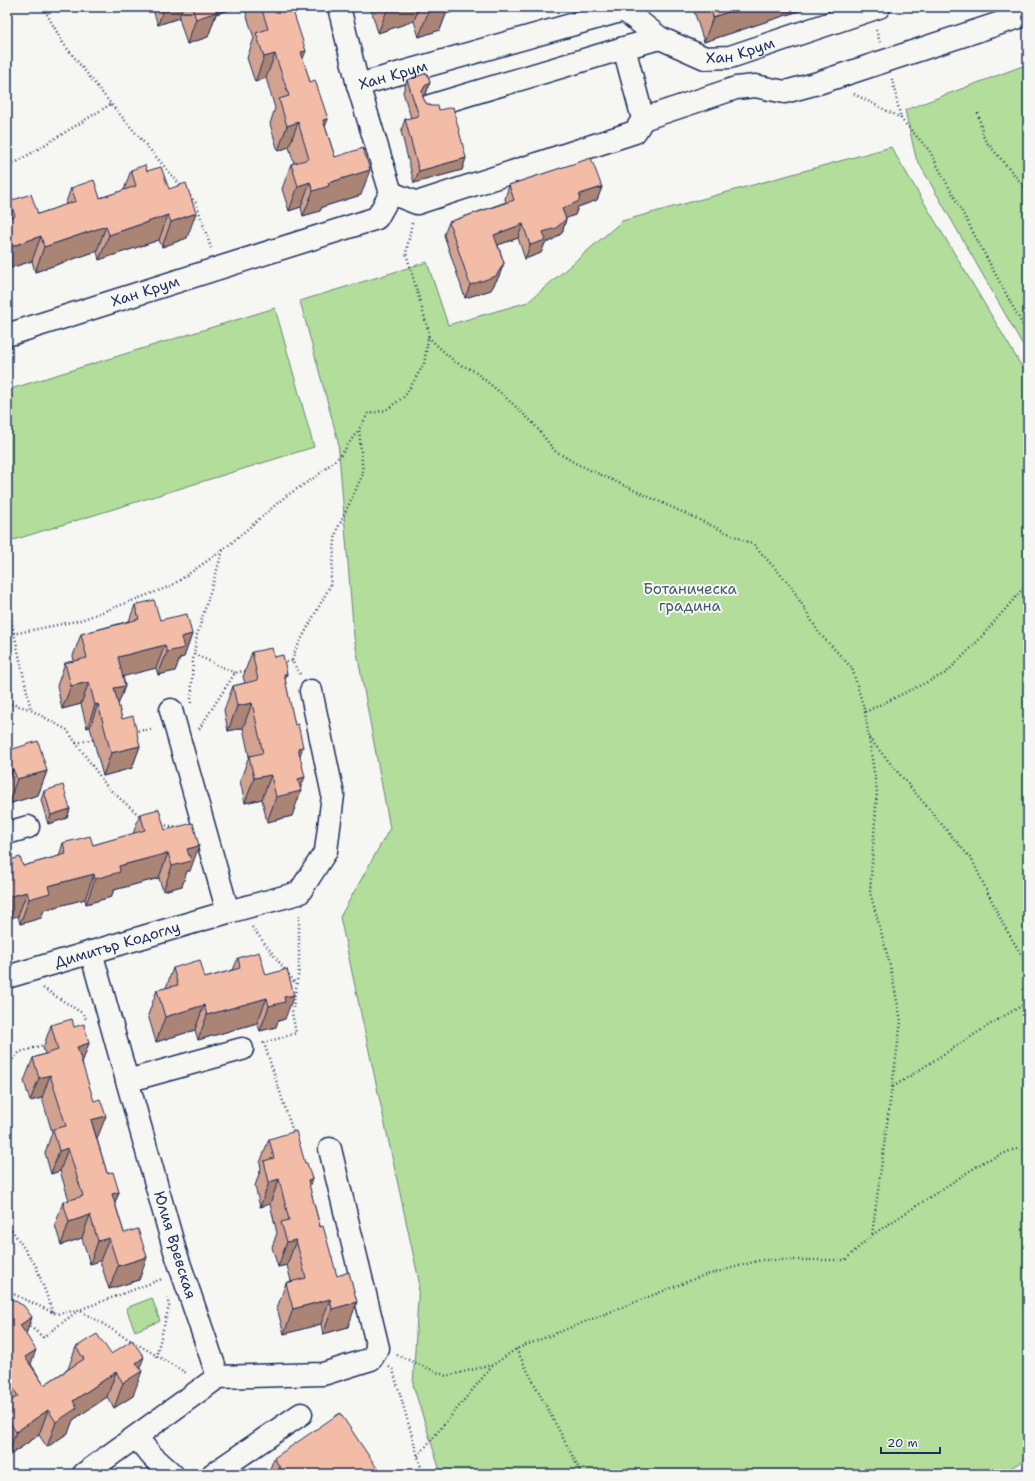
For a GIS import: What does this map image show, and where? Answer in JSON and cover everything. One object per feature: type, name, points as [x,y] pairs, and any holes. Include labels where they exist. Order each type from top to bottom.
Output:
[{"type":"street","points":[[338,7],[358,85]]},
{"type":"street","name":"Хан Крум","points":[[7,335],[377,218],[390,193],[358,85],[627,8],[660,38],[705,58],[730,57],[874,9]]},
{"type":"street","points":[[390,193],[417,203],[635,132],[643,119],[736,88],[755,86],[785,92],[886,61],[1028,14]]},
{"type":"street","points":[[430,106],[660,38]]},
{"type":"street","points":[[624,48],[643,119]]},
{"type":"street","points":[[730,57],[736,88]]},
{"type":"street","points":[[299,893],[326,851],[333,795],[311,691]]},
{"type":"street","points":[[179,722],[204,828],[228,912]]},
{"type":"street","points":[[7,833],[28,827]]},
{"type":"street","name":"Димитър Кодоглу","points":[[7,977],[228,912],[299,893]]},
{"type":"street","name":"Юлия Вревская","points":[[91,952],[175,1251],[210,1384]]},
{"type":"street","points":[[127,1081],[242,1049]]},
{"type":"street","points":[[84,1474],[210,1384],[323,1374],[375,1353],[330,1149]]},
{"type":"street","points":[[213,1474],[301,1414]]},
{"type":"street","points":[[136,1437],[152,1456],[172,1474]]},
{"type":"path","points":[[43,7],[63,43],[111,104],[196,203],[219,268]]},
{"type":"path","points":[[874,9],[901,119]]},
{"type":"path","points":[[848,92],[901,119],[929,150],[1028,335]]},
{"type":"path","points":[[7,168],[111,104]]},
{"type":"path","points":[[978,113],[984,139],[1028,191]]},
{"type":"path","points":[[14,634],[81,620],[171,586],[223,550],[286,496],[318,476],[341,455],[368,414],[386,410],[405,396],[424,364],[429,333],[406,253],[417,203]]},
{"type":"path","points":[[428,337],[455,362],[474,371],[502,394],[533,423],[555,451],[575,463],[754,544],[791,586],[819,632],[852,668],[865,712],[877,792],[870,892],[889,961],[901,1021],[872,1235]]},
{"type":"path","points":[[292,661],[296,649],[330,586],[336,532],[363,474],[359,429]]},
{"type":"path","points":[[179,722],[197,635],[223,550]]},
{"type":"path","points":[[865,712],[946,673],[975,644],[1028,583]]},
{"type":"path","points":[[7,600],[31,710]]},
{"type":"path","points":[[194,654],[235,672],[249,670]]},
{"type":"path","points":[[278,664],[292,661]]},
{"type":"path","points":[[292,661],[311,691]]},
{"type":"path","points":[[126,733],[179,722],[200,728],[235,672]]},
{"type":"path","points":[[7,703],[31,710],[67,730],[108,788],[142,818]]},
{"type":"path","points":[[869,738],[972,860],[1003,924],[1028,966]]},
{"type":"path","points":[[76,743],[98,739]]},
{"type":"path","points":[[161,825],[180,827],[195,824],[204,828]]},
{"type":"path","points":[[296,1140],[264,1043],[296,1033],[292,1013],[299,956],[299,893]]},
{"type":"path","points":[[228,912],[250,924],[296,984]]},
{"type":"path","points":[[33,969],[38,984],[50,994],[82,1013],[95,1031],[111,1026]]},
{"type":"path","points":[[892,1087],[1028,1002]]},
{"type":"path","points":[[7,1065],[20,1052],[50,1044]]},
{"type":"path","points":[[418,1456],[493,1364],[516,1349],[699,1277],[761,1260],[845,1260],[872,1235],[985,1161],[1015,1149],[1028,1149]]},
{"type":"path","points":[[7,1223],[36,1266],[53,1313]]},
{"type":"path","points":[[7,1291],[56,1314],[79,1310],[162,1279]]},
{"type":"path","points":[[79,1310],[191,1376],[210,1384]]},
{"type":"path","points":[[21,1320],[43,1337],[79,1310]]},
{"type":"path","points":[[156,1356],[164,1322]]},
{"type":"path","points":[[516,1349],[582,1474]]},
{"type":"path","points":[[375,1353],[446,1376],[493,1364]]},
{"type":"path","points":[[375,1353],[393,1370],[423,1474]]},
{"type":"green space","points":[[1028,64],[1028,354],[916,158],[905,110]]},
{"type":"green space","name":"Ботаническа градина","points":[[891,147],[1028,377],[1028,1458],[1000,1474],[441,1474],[413,1385],[419,1281],[340,917],[390,828],[354,637],[338,441],[300,301],[427,262],[448,325],[528,302],[622,221]]},
{"type":"green space","points":[[275,308],[314,447],[7,542],[7,390]]},
{"type":"green space","points":[[152,1298],[160,1321],[135,1331],[126,1308]]},
{"type":"building","points":[[192,7],[215,7],[217,12],[196,19]]},
{"type":"building","points":[[261,7],[286,7],[287,12],[293,11],[306,51],[301,52],[310,82],[315,80],[328,119],[323,120],[335,157],[363,148],[370,170],[328,183],[329,186],[313,191],[310,182],[298,186],[291,164],[309,159],[298,122],[287,126],[279,99],[289,96],[275,54],[264,57],[256,33],[268,29]]},
{"type":"building","points":[[427,7],[444,7],[428,12]]},
{"type":"building","points":[[710,7],[743,7],[713,17]]},
{"type":"building","points":[[427,73],[430,82],[422,91],[423,98],[426,103],[431,106],[438,106],[439,110],[453,107],[466,158],[419,171],[405,119],[419,116],[407,80]]},
{"type":"building","points":[[591,158],[602,187],[580,194],[579,201],[562,209],[566,219],[556,228],[543,232],[546,240],[530,245],[523,224],[494,235],[504,263],[496,276],[470,285],[449,222],[514,200],[509,185]]},
{"type":"building","points":[[145,165],[147,171],[161,167],[169,189],[186,183],[196,213],[171,222],[168,215],[109,235],[106,226],[44,247],[41,236],[7,248],[7,218],[15,216],[10,201],[31,194],[38,214],[76,201],[71,188],[94,180],[100,198],[136,186],[131,170]]},
{"type":"building","points":[[154,600],[160,620],[187,614],[192,634],[181,637],[184,648],[167,652],[165,645],[118,657],[125,686],[114,688],[122,719],[133,716],[140,746],[111,753],[98,704],[95,705],[89,682],[71,686],[65,663],[87,658],[81,634],[139,619],[135,605]]},
{"type":"building","points":[[272,648],[274,657],[283,655],[287,674],[284,674],[295,725],[298,724],[303,747],[298,748],[305,777],[298,779],[301,791],[276,797],[271,775],[254,778],[249,756],[263,753],[252,703],[237,706],[233,686],[258,680],[252,652]]},
{"type":"building","points":[[7,740],[10,750],[38,741],[47,771],[17,779],[13,769],[7,770]]},
{"type":"building","points":[[63,785],[70,809],[51,815],[44,791]]},
{"type":"building","points":[[159,809],[165,830],[193,823],[199,846],[187,849],[191,861],[172,866],[168,853],[119,866],[120,872],[95,879],[94,874],[48,886],[50,893],[29,899],[27,892],[7,897],[7,861],[20,857],[23,866],[66,854],[63,843],[90,836],[93,845],[145,830],[140,814]]},
{"type":"building","points":[[259,952],[266,975],[287,969],[294,995],[284,997],[285,1002],[269,1006],[267,998],[207,1015],[204,1005],[165,1017],[157,990],[178,985],[173,968],[200,960],[205,978],[240,968],[238,958]]},
{"type":"building","points":[[72,1019],[74,1027],[84,1024],[89,1043],[77,1047],[94,1101],[100,1099],[106,1116],[91,1120],[107,1173],[113,1172],[119,1192],[112,1194],[124,1233],[138,1229],[147,1257],[118,1266],[109,1238],[98,1241],[90,1215],[69,1222],[63,1202],[83,1196],[68,1148],[59,1151],[53,1129],[66,1126],[50,1075],[39,1078],[33,1058],[58,1050],[51,1025]]},
{"type":"building","points":[[296,1131],[305,1163],[307,1163],[312,1179],[308,1180],[320,1227],[323,1226],[337,1276],[349,1272],[357,1302],[332,1309],[330,1299],[293,1309],[286,1283],[306,1278],[296,1240],[287,1242],[281,1222],[289,1220],[279,1179],[269,1182],[264,1161],[274,1158],[269,1139]]},
{"type":"building","points":[[7,1296],[24,1306],[32,1317],[20,1325],[36,1350],[25,1357],[44,1385],[84,1359],[76,1347],[97,1334],[111,1354],[132,1340],[144,1357],[136,1363],[142,1371],[123,1383],[116,1372],[73,1401],[77,1408],[56,1422],[48,1410],[16,1432],[7,1418],[7,1403],[18,1396],[7,1379]]},
{"type":"building","points":[[340,1413],[381,1474],[284,1474],[274,1458]]}]
